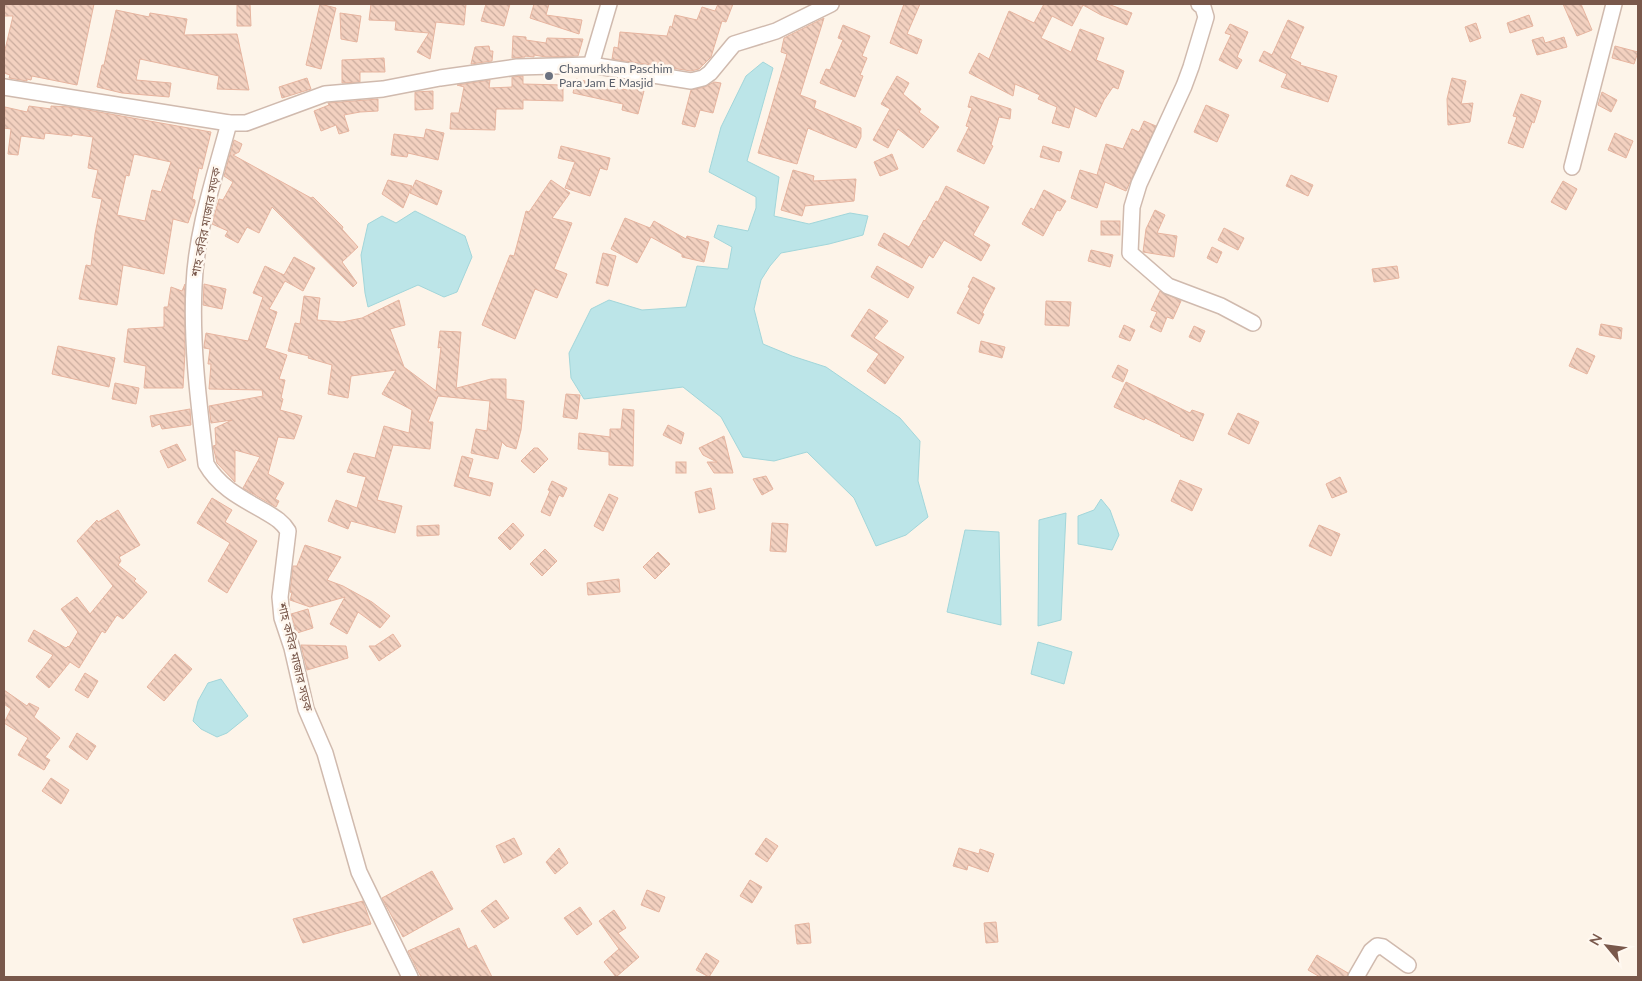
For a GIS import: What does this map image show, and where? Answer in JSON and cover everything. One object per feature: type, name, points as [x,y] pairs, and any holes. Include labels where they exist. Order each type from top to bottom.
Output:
[{"type":"street","points":[[591,65],[608,4]]},
{"type":"street","points":[[4,87],[229,123],[246,123],[325,94],[383,89],[440,78],[517,67],[591,65],[691,81],[710,73],[734,44],[776,31],[831,4]]},
{"type":"street","points":[[1199,4],[1204,7],[1206,17],[1191,67],[1139,184],[1132,207],[1130,254],[1168,286],[1221,306],[1253,323]]},
{"type":"street","points":[[1572,167],[1614,4]]},
{"type":"street","name":"শাহ কবির মাজার সড়ক","points":[[229,123],[200,241],[194,285],[194,336],[206,464],[220,483],[283,523],[288,531],[280,598],[282,618],[292,648],[306,709],[325,752],[359,872],[410,977]]},
{"type":"street","points":[[1356,977],[1371,951],[1377,946],[1383,947],[1408,965]]},
{"type":"water","points":[[763,62],[773,68],[747,161],[779,177],[774,216],[809,224],[850,213],[868,216],[863,235],[829,244],[781,253],[761,280],[754,309],[763,344],[826,367],[900,418],[920,441],[918,481],[928,517],[906,535],[876,546],[854,498],[807,452],[774,461],[743,457],[721,417],[683,387],[584,399],[571,378],[569,353],[591,309],[609,300],[642,310],[686,307],[697,266],[728,269],[732,247],[714,237],[718,225],[748,231],[756,208],[756,197],[709,172],[721,127],[746,76]]},
{"type":"water","points":[[415,211],[465,236],[472,257],[457,292],[444,297],[418,285],[368,307],[361,255],[368,224],[382,216],[396,223]]},
{"type":"water","points":[[1101,499],[1110,510],[1119,535],[1112,550],[1078,544],[1078,516],[1094,510]]},
{"type":"water","points":[[1066,513],[1061,620],[1038,626],[1039,520]]},
{"type":"water","points":[[965,530],[999,532],[1001,625],[947,612]]},
{"type":"water","points":[[1038,642],[1072,652],[1064,684],[1031,674]]},
{"type":"water","points":[[221,679],[248,716],[227,733],[217,737],[201,729],[193,721],[198,701],[208,683]]},
{"type":"building","points":[[4,4],[94,4],[77,85],[32,76],[31,80],[27,79],[27,81],[9,78],[10,75],[4,73],[4,54],[13,16],[4,16]]},
{"type":"building","points":[[237,4],[250,4],[251,26],[237,26]]},
{"type":"building","points":[[320,4],[336,8],[321,69],[306,65]]},
{"type":"building","points":[[371,4],[466,4],[464,25],[436,22],[430,59],[417,52],[429,33],[395,30],[396,21],[369,20]]},
{"type":"building","points":[[486,4],[510,4],[504,26],[481,21]]},
{"type":"building","points":[[534,4],[549,4],[546,15],[582,20],[579,34],[530,18]]},
{"type":"building","points":[[718,4],[733,4],[726,22],[722,21],[711,57],[699,69],[691,71],[612,59],[614,47],[618,48],[620,32],[667,36],[675,15],[697,20],[702,7],[715,11]]},
{"type":"building","points":[[904,4],[920,4],[907,34],[922,40],[917,54],[890,43]]},
{"type":"building","points":[[1044,4],[1108,4],[1132,13],[1127,25],[1101,15],[1083,5],[1072,26],[1052,16],[1041,38],[1071,52],[1080,29],[1104,38],[1096,60],[1124,71],[1118,89],[1113,87],[1096,117],[1075,107],[1069,128],[1052,123],[1057,107],[1038,99],[1040,95],[1015,84],[1013,96],[969,73],[979,53],[989,59],[1009,11],[1034,23]]},
{"type":"building","points":[[1563,4],[1581,4],[1592,30],[1577,36]]},
{"type":"building","points":[[116,10],[149,17],[150,13],[187,19],[184,35],[237,34],[249,90],[217,89],[219,76],[140,59],[136,80],[171,83],[169,97],[122,93],[97,87],[102,65],[104,65]]},
{"type":"building","points":[[340,13],[361,16],[357,42],[341,39]]},
{"type":"building","points":[[1529,15],[1533,26],[1510,33],[1507,23]]},
{"type":"building","points":[[824,18],[800,95],[816,101],[814,108],[861,128],[861,137],[856,148],[808,128],[797,164],[758,153],[787,54],[781,52],[784,38]]},
{"type":"building","points":[[1288,20],[1304,27],[1290,58],[1301,63],[1300,65],[1337,76],[1328,102],[1281,87],[1287,74],[1259,61],[1264,51],[1272,55]]},
{"type":"building","points":[[1476,23],[1481,38],[1470,42],[1465,27]]},
{"type":"building","points":[[1230,24],[1248,32],[1237,57],[1242,60],[1237,69],[1219,60],[1231,35],[1225,33]]},
{"type":"building","points":[[843,25],[870,36],[862,56],[867,58],[860,75],[863,76],[855,97],[820,83],[826,69],[830,70],[843,40],[838,38]]},
{"type":"building","points":[[513,36],[526,37],[526,40],[546,43],[547,38],[583,39],[578,56],[546,57],[534,55],[534,57],[512,58]]},
{"type":"building","points":[[1543,37],[1545,43],[1564,37],[1567,47],[1537,55],[1532,40]]},
{"type":"building","points":[[489,46],[490,51],[493,51],[492,61],[471,64],[475,47]]},
{"type":"building","points":[[1615,46],[1638,52],[1634,64],[1612,58]]},
{"type":"building","points":[[384,58],[385,72],[360,72],[360,82],[342,83],[342,60]]},
{"type":"building","points":[[523,76],[523,84],[563,85],[563,101],[523,100],[523,109],[496,109],[495,130],[450,129],[451,113],[459,113],[464,87],[457,85],[490,80],[489,88],[512,87],[512,77]]},
{"type":"building","points":[[897,76],[909,83],[903,94],[921,109],[919,112],[939,127],[923,148],[898,129],[888,148],[873,140],[890,109],[881,104]]},
{"type":"building","points":[[307,78],[311,89],[282,98],[279,87]]},
{"type":"building","points":[[1452,78],[1466,81],[1461,104],[1473,103],[1470,122],[1448,125],[1447,99]]},
{"type":"building","points":[[576,79],[627,90],[627,87],[644,91],[638,114],[622,110],[623,104],[573,93]]},
{"type":"building","points":[[714,82],[721,83],[713,113],[700,110],[695,127],[682,124],[691,90],[705,87]]},
{"type":"building","points":[[433,91],[433,109],[415,110],[415,92]]},
{"type":"building","points":[[1602,92],[1617,100],[1611,112],[1598,105]]},
{"type":"building","points":[[1521,94],[1541,101],[1523,148],[1508,143],[1517,117],[1513,116]]},
{"type":"building","points":[[971,96],[1011,109],[1010,119],[999,117],[991,145],[993,146],[984,164],[957,151],[969,127],[966,126],[972,108],[968,107]]},
{"type":"building","points":[[378,99],[378,111],[344,115],[349,131],[339,134],[336,125],[321,131],[314,111],[329,105],[328,103]]},
{"type":"building","points":[[1206,105],[1229,115],[1217,142],[1194,132]]},
{"type":"building","points":[[29,106],[51,109],[51,106],[71,107],[211,132],[202,169],[199,168],[192,199],[195,200],[195,203],[188,223],[173,219],[164,274],[123,265],[117,305],[79,299],[86,265],[91,266],[102,199],[92,197],[98,170],[88,168],[93,137],[45,133],[44,139],[21,136],[18,155],[8,154],[11,129],[4,128],[5,107],[27,112]],"holes":[[[134,154],[171,162],[161,192],[152,190],[145,221],[117,215],[126,175],[129,176]]]},
{"type":"building","points":[[1144,121],[1156,126],[1126,191],[1105,182],[1097,208],[1071,198],[1080,170],[1097,175],[1106,144],[1123,149],[1132,129],[1139,132]]},
{"type":"building","points":[[426,129],[444,133],[438,160],[408,153],[407,157],[391,155],[394,134],[424,138]]},
{"type":"building","points":[[1615,133],[1633,141],[1626,158],[1608,150]]},
{"type":"building","points":[[234,140],[242,144],[239,152],[233,155],[311,198],[313,197],[343,227],[342,229],[358,247],[342,262],[357,283],[353,287],[272,207],[259,233],[247,227],[238,243],[225,236],[228,231],[212,224],[219,199],[223,200],[233,182],[224,176]]},
{"type":"building","points":[[561,146],[610,158],[607,170],[600,168],[590,196],[565,188],[575,162],[558,158]]},
{"type":"building","points":[[1043,146],[1062,152],[1059,162],[1040,157]]},
{"type":"building","points":[[892,154],[898,169],[880,176],[874,162]]},
{"type":"building","points":[[793,170],[814,176],[813,181],[856,179],[854,201],[805,206],[802,216],[781,210]]},
{"type":"building","points":[[1291,175],[1313,185],[1308,196],[1286,186]]},
{"type":"building","points":[[388,180],[412,186],[403,208],[382,194]]},
{"type":"building","points":[[416,180],[442,191],[437,205],[410,193]]},
{"type":"building","points":[[551,180],[570,193],[552,218],[572,223],[554,269],[567,274],[557,298],[535,289],[515,339],[482,325],[510,255],[514,256],[526,211],[529,212]]},
{"type":"building","points":[[1563,181],[1577,189],[1566,210],[1551,202]]},
{"type":"building","points":[[946,186],[989,207],[973,235],[990,245],[981,261],[944,240],[933,258],[929,255],[922,268],[878,245],[884,233],[909,247]]},
{"type":"building","points":[[1044,190],[1066,201],[1060,211],[1057,210],[1043,236],[1022,224],[1031,208],[1034,210]]},
{"type":"building","points":[[1155,210],[1165,215],[1157,233],[1177,236],[1174,257],[1143,252],[1146,229]]},
{"type":"building","points":[[625,218],[650,228],[654,221],[686,239],[687,236],[709,242],[704,262],[682,257],[682,254],[651,237],[637,263],[611,249]]},
{"type":"building","points":[[1101,221],[1120,221],[1120,235],[1101,235]]},
{"type":"building","points":[[1224,228],[1244,238],[1238,250],[1218,240]]},
{"type":"building","points":[[1212,247],[1222,252],[1217,263],[1207,258]]},
{"type":"building","points":[[1091,250],[1113,255],[1110,267],[1088,261]]},
{"type":"building","points":[[603,253],[616,256],[608,286],[596,283]]},
{"type":"building","points":[[294,257],[315,268],[303,291],[285,281],[269,309],[277,312],[265,348],[287,355],[279,379],[285,380],[280,410],[302,416],[294,439],[278,437],[268,474],[284,483],[275,499],[279,501],[276,507],[243,488],[260,457],[235,450],[235,482],[217,463],[213,446],[216,445],[215,428],[232,420],[211,423],[209,406],[263,396],[262,390],[209,389],[211,364],[208,364],[210,349],[204,348],[204,346],[206,333],[248,341],[263,297],[253,293],[265,266],[284,275]]},
{"type":"building","points":[[877,266],[914,287],[908,298],[871,277]]},
{"type":"building","points":[[1397,266],[1399,278],[1374,282],[1372,269]]},
{"type":"building","points":[[973,277],[995,288],[982,313],[984,314],[979,324],[957,313],[970,288],[968,287]]},
{"type":"building","points":[[185,284],[183,388],[144,388],[146,366],[124,362],[128,329],[164,327],[164,307],[168,307],[171,287],[182,291]]},
{"type":"building","points":[[204,284],[226,289],[222,309],[203,305]]},
{"type":"building","points":[[1160,291],[1181,301],[1173,319],[1167,317],[1161,332],[1150,327],[1157,312],[1151,310]]},
{"type":"building","points":[[304,296],[320,298],[317,320],[342,322],[362,318],[399,300],[405,325],[390,329],[404,367],[436,391],[441,347],[438,348],[440,331],[461,332],[456,390],[457,388],[491,379],[506,379],[506,399],[524,401],[521,430],[516,449],[506,446],[502,442],[498,459],[471,453],[476,429],[487,431],[490,401],[438,396],[428,422],[433,422],[430,449],[393,445],[377,500],[402,506],[395,533],[351,521],[348,529],[328,521],[336,500],[357,508],[366,477],[347,472],[354,453],[375,458],[384,426],[409,433],[412,410],[382,394],[396,370],[351,376],[348,398],[328,394],[332,365],[308,358],[309,356],[288,351],[295,323],[300,324]]},
{"type":"building","points":[[1046,301],[1071,302],[1069,326],[1045,325]]},
{"type":"building","points":[[869,309],[888,321],[874,338],[904,357],[885,384],[867,371],[879,354],[851,336]]},
{"type":"building","points":[[1601,324],[1622,328],[1621,339],[1599,335]]},
{"type":"building","points":[[1124,325],[1135,330],[1130,341],[1119,337]]},
{"type":"building","points":[[1194,326],[1205,331],[1200,342],[1189,337]]},
{"type":"building","points":[[981,341],[1005,347],[1002,358],[979,352]]},
{"type":"building","points":[[58,346],[115,358],[109,387],[52,374]]},
{"type":"building","points":[[1577,348],[1595,356],[1587,374],[1569,366]]},
{"type":"building","points":[[1118,365],[1128,370],[1123,382],[1112,377]]},
{"type":"building","points":[[1126,382],[1190,413],[1192,410],[1204,414],[1193,441],[1145,418],[1144,420],[1114,407]]},
{"type":"building","points":[[115,383],[139,388],[136,404],[112,399]]},
{"type":"building","points":[[566,394],[580,395],[577,419],[563,417]]},
{"type":"building","points":[[190,409],[191,425],[162,429],[160,424],[152,427],[150,416]]},
{"type":"building","points":[[623,409],[634,410],[633,466],[609,465],[609,452],[578,449],[579,433],[610,437],[610,429],[621,429]]},
{"type":"building","points":[[1238,413],[1259,422],[1249,444],[1228,434]]},
{"type":"building","points":[[668,425],[684,433],[681,444],[663,435]]},
{"type":"building","points":[[724,436],[733,473],[714,473],[707,462],[717,462],[703,455],[699,448]]},
{"type":"building","points":[[177,444],[186,460],[168,468],[160,451]]},
{"type":"building","points":[[534,448],[538,448],[548,459],[534,473],[521,461]]},
{"type":"building","points":[[462,456],[473,459],[468,477],[493,483],[490,496],[454,486]]},
{"type":"building","points":[[676,462],[686,462],[686,473],[676,473]]},
{"type":"building","points":[[766,476],[773,489],[762,495],[753,479]]},
{"type":"building","points":[[1340,477],[1347,492],[1332,498],[1326,484]]},
{"type":"building","points":[[1180,480],[1202,489],[1192,511],[1171,501]]},
{"type":"building","points":[[552,481],[567,488],[563,497],[559,495],[550,516],[541,512]]},
{"type":"building","points":[[711,488],[715,509],[699,513],[695,492]]},
{"type":"building","points":[[609,494],[618,498],[603,531],[594,526]]},
{"type":"building","points":[[212,498],[232,510],[225,522],[257,541],[227,593],[208,581],[230,543],[197,523]]},
{"type":"building","points":[[118,510],[140,545],[119,557],[121,561],[118,565],[136,579],[134,581],[147,592],[123,619],[117,615],[105,633],[102,631],[79,668],[70,662],[49,688],[36,677],[53,655],[28,641],[34,630],[66,648],[69,647],[78,632],[61,609],[77,597],[90,614],[113,586],[77,541],[97,520],[98,522]]},
{"type":"building","points":[[513,523],[524,535],[510,550],[498,538]]},
{"type":"building","points":[[772,523],[788,524],[786,552],[770,551]]},
{"type":"building","points":[[439,525],[439,535],[417,536],[417,526]]},
{"type":"building","points":[[1319,525],[1340,534],[1331,556],[1309,546]]},
{"type":"building","points":[[305,545],[341,557],[327,580],[343,586],[372,602],[390,616],[380,628],[358,612],[347,634],[330,624],[345,597],[310,607],[290,600],[293,566],[297,566]]},
{"type":"building","points":[[545,549],[557,561],[542,576],[530,564]]},
{"type":"building","points":[[658,552],[670,564],[655,579],[643,567]]},
{"type":"building","points":[[619,579],[620,592],[588,595],[587,583]]},
{"type":"building","points":[[308,609],[313,628],[297,633],[291,614]]},
{"type":"building","points":[[393,634],[401,646],[379,661],[369,646],[375,646]]},
{"type":"building","points":[[301,645],[346,646],[348,658],[307,670]]},
{"type":"building","points":[[175,654],[192,669],[164,701],[147,687]]},
{"type":"building","points":[[85,673],[98,681],[88,698],[75,690]]},
{"type":"building","points":[[4,690],[27,706],[29,703],[39,708],[34,717],[60,738],[45,757],[50,760],[44,770],[18,755],[28,738],[4,723],[11,709],[4,704]]},
{"type":"building","points":[[77,733],[96,746],[87,760],[69,747]]},
{"type":"building","points":[[51,778],[69,790],[61,804],[42,791]]},
{"type":"building","points":[[514,838],[522,854],[504,863],[496,846]]},
{"type":"building","points":[[766,838],[778,846],[767,862],[755,854]]},
{"type":"building","points":[[559,848],[568,863],[555,874],[546,862]]},
{"type":"building","points":[[959,848],[979,854],[980,849],[994,854],[988,872],[968,865],[967,870],[953,866]]},
{"type":"building","points":[[432,871],[453,909],[403,937],[382,898]]},
{"type":"building","points":[[750,880],[762,887],[752,903],[740,896]]},
{"type":"building","points":[[647,890],[665,897],[659,912],[641,905]]},
{"type":"building","points":[[496,900],[509,918],[494,928],[481,911]]},
{"type":"building","points":[[363,901],[371,924],[303,943],[293,919]]},
{"type":"building","points":[[580,907],[592,924],[577,935],[564,918]]},
{"type":"building","points":[[614,910],[626,928],[618,933],[639,957],[616,977],[604,962],[619,949],[599,921]]},
{"type":"building","points":[[996,922],[998,942],[986,943],[984,923]]},
{"type":"building","points":[[809,923],[811,943],[797,944],[795,925]]},
{"type":"building","points":[[459,928],[468,949],[476,945],[492,977],[421,977],[408,951]]},
{"type":"building","points":[[706,953],[719,961],[709,977],[696,970]]},
{"type":"building","points":[[1317,955],[1348,973],[1347,977],[1320,977],[1308,970]]},
{"type":"place","name":"Chamurkhan Paschim Para Jam E Masjid","points":[[549,76]]}]
